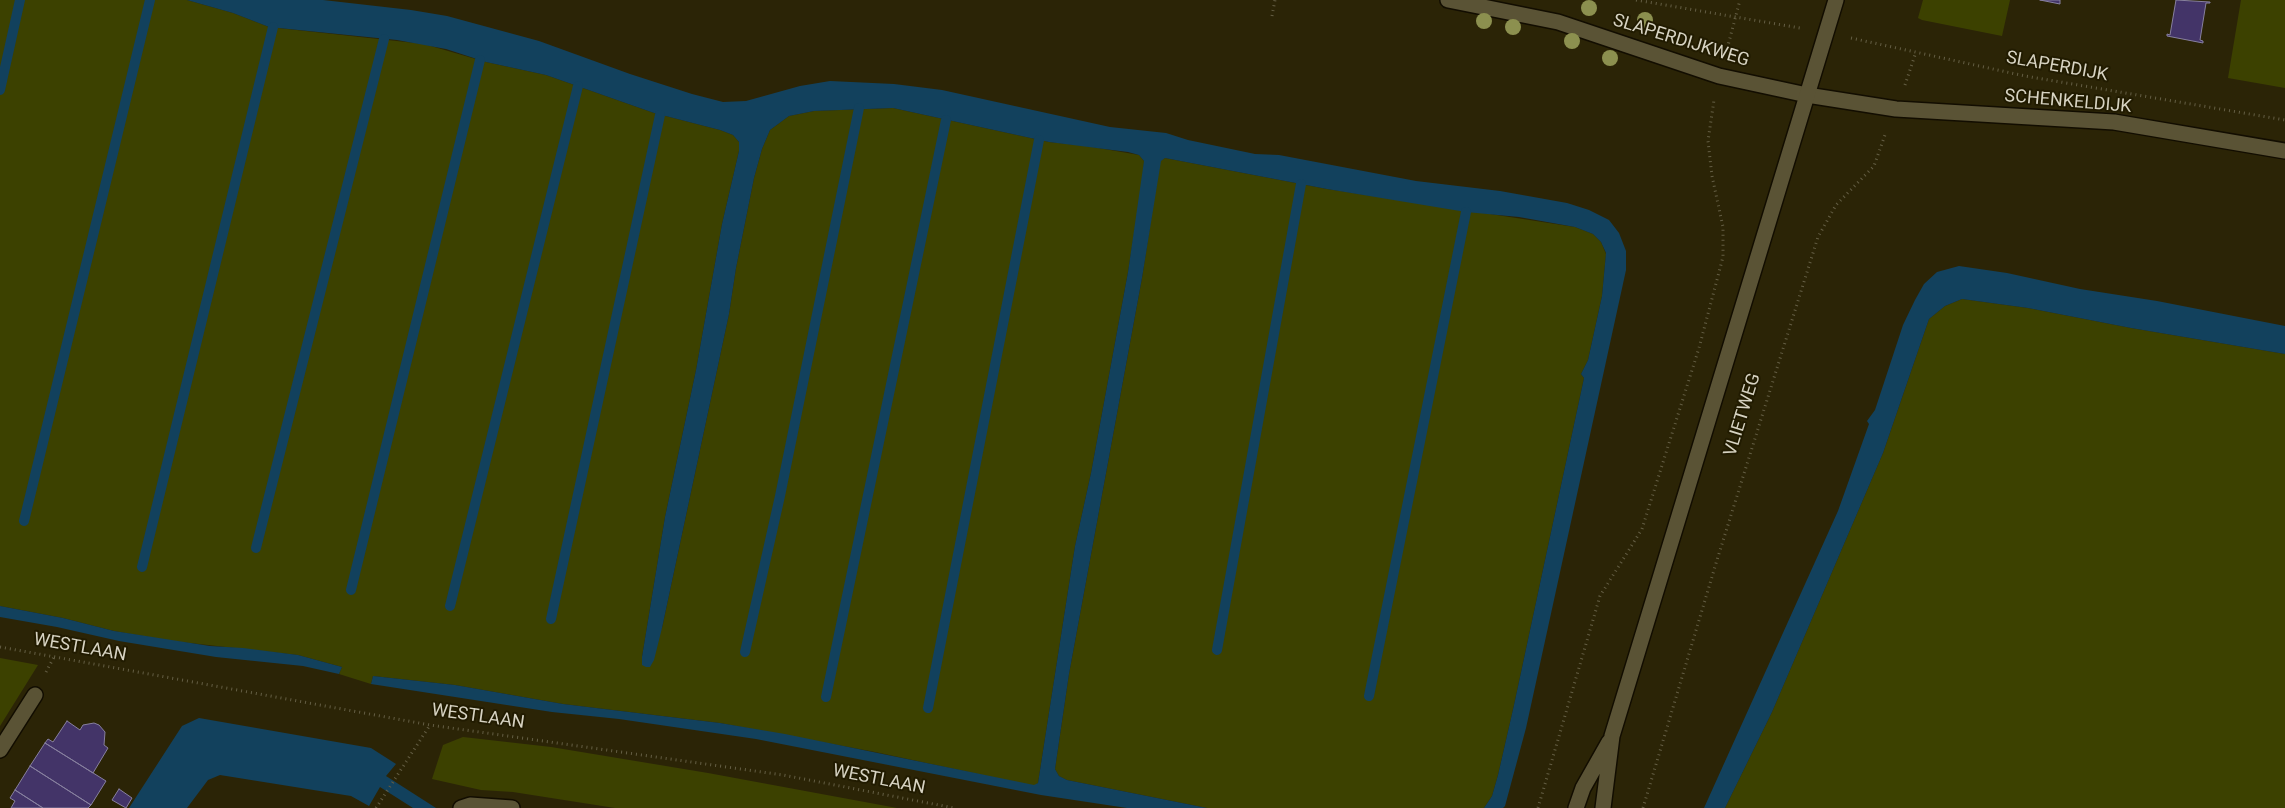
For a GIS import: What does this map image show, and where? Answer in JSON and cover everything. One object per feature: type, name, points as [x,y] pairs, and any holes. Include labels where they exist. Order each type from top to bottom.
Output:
[{"type":"main road","name":"SLAPERDIJKWEG","points":[[1448,0],[1558,22],[1719,76],[1807,95],[1846,100]]},
{"type":"main road","name":"VLIETWEG","points":[[1604,808],[1612,736],[1836,0]]},
{"type":"main road","name":"SCHENKELDIJK","points":[[1846,100],[1896,109],[2114,122],[2285,151]]},
{"type":"main road","points":[[0,750],[35,695]]},
{"type":"main road","name":"VLIETWEG","points":[[1576,808],[1583,788],[1612,736]]},
{"type":"main road","points":[[461,808],[470,805],[512,808]]},
{"type":"path","points":[[1272,16],[1275,0]]},
{"type":"path","name":"SLAPERDIJK","points":[[1636,0],[1826,33],[2026,76],[2285,120]]},
{"type":"path","points":[[1538,808],[1600,596],[1642,529],[1699,348],[1723,257],[1723,227],[1712,176],[1708,141],[1710,115],[1740,0]]},
{"type":"path","name":"VLIETWEG","points":[[1643,808],[1717,560],[1818,236],[1836,205],[1874,166],[1916,52]]},
{"type":"path","name":"WESTLAAN","points":[[0,648],[430,725],[783,775],[954,808]]},
{"type":"path","points":[[376,808],[430,725]]},
{"type":"green space","points":[[0,0],[187,0],[233,13],[269,27],[424,44],[486,62],[546,75],[654,113],[733,135],[739,142],[739,151],[722,224],[696,370],[665,517],[642,657],[662,628],[729,314],[754,178],[762,149],[770,130],[789,116],[814,111],[893,108],[1049,142],[1139,155],[1144,161],[1143,177],[1128,272],[1091,473],[1075,546],[1038,783],[1034,786],[875,752],[720,723],[563,704],[455,685],[373,676],[371,684],[339,674],[342,667],[298,655],[172,641],[114,631],[63,618],[0,606]]},
{"type":"green space","points":[[1923,0],[2010,0],[2002,36],[1922,20],[1918,18]]},
{"type":"green space","points":[[2241,0],[2285,0],[2285,88],[2228,78]]},
{"type":"green space","points":[[1165,158],[1327,189],[1575,227],[1593,234],[1601,242],[1606,254],[1602,296],[1588,360],[1581,374],[1584,378],[1498,775],[1492,796],[1484,808],[1207,808],[1067,780],[1059,776],[1055,769],[1069,674],[1142,278],[1160,161]]},
{"type":"green space","points":[[1962,299],[2028,308],[2131,328],[2285,354],[2285,808],[1725,808],[1772,712],[1883,453],[1929,319],[1945,306]]},
{"type":"green space","points":[[0,658],[38,665],[0,726]]},
{"type":"green space","points":[[463,737],[551,747],[708,773],[897,808],[615,808],[513,792],[481,790],[432,779],[443,745]]},
{"type":"water","points":[[187,0],[323,0],[447,16],[539,41],[630,74],[723,102],[746,101],[800,86],[830,81],[894,84],[942,90],[1110,127],[1166,133],[1188,140],[1255,154],[1279,155],[1416,181],[1500,191],[1567,203],[1589,210],[1609,220],[1619,233],[1626,251],[1626,270],[1526,728],[1505,806],[1503,808],[1484,808],[1492,796],[1498,775],[1584,378],[1581,374],[1588,360],[1602,296],[1606,253],[1601,242],[1593,234],[1575,227],[1519,217],[1466,212],[1327,189],[1165,158],[1161,161],[1142,278],[1069,674],[1055,769],[1059,776],[1067,780],[1207,808],[1127,808],[1041,795],[756,739],[619,719],[552,712],[371,684],[373,676],[455,685],[563,704],[720,723],[785,734],[1034,785],[1038,783],[1075,546],[1091,473],[1128,272],[1144,161],[1139,155],[1128,152],[1049,142],[893,108],[814,111],[789,116],[770,130],[762,149],[754,178],[729,314],[662,628],[654,660],[650,667],[646,667],[642,665],[642,657],[665,517],[696,370],[722,224],[739,151],[739,142],[733,135],[720,130],[654,113],[546,75],[486,62],[446,49],[397,40],[269,27],[233,13]]},
{"type":"water","points":[[1959,266],[2007,273],[2080,289],[2157,301],[2285,326],[2285,354],[2131,328],[2028,308],[1962,299],[1945,306],[1929,319],[1883,453],[1772,712],[1725,808],[1704,808],[1838,511],[1869,424],[1867,421],[1875,410],[1903,325],[1924,284],[1937,272]]},
{"type":"water","points":[[0,606],[63,618],[114,631],[210,646],[298,655],[342,667],[339,674],[303,666],[216,657],[119,641],[0,617]]},
{"type":"water","points":[[199,718],[371,748],[396,764],[386,776],[436,808],[413,808],[380,787],[369,806],[351,796],[220,775],[208,780],[187,808],[129,808],[182,726]]},
{"type":"building","points":[[2040,0],[2060,0],[2060,4]]},
{"type":"building","points":[[2176,0],[2210,2],[2206,3],[2200,40],[2203,43],[2167,36],[2167,34],[2170,35]]},
{"type":"building","points":[[67,721],[80,730],[83,725],[94,723],[99,725],[105,732],[104,745],[108,748],[93,773],[45,743],[48,739],[53,742]]},
{"type":"building","points":[[45,743],[106,781],[91,805],[30,766]]},
{"type":"building","points":[[30,766],[91,805],[88,808],[43,808],[15,790]]},
{"type":"building","points":[[119,789],[132,798],[126,808],[112,800]]},
{"type":"building","points":[[15,790],[43,808],[11,808],[15,801],[10,798]]},
{"type":"waterway","points":[[0,90],[20,0]]},
{"type":"waterway","points":[[24,521],[150,0]]},
{"type":"waterway","points":[[142,567],[273,27]]},
{"type":"waterway","points":[[256,548],[384,39]]},
{"type":"waterway","points":[[351,590],[480,60]]},
{"type":"waterway","points":[[450,606],[578,86]]},
{"type":"waterway","points":[[745,652],[780,496],[859,108]]},
{"type":"waterway","points":[[551,619],[660,115]]},
{"type":"waterway","points":[[826,697],[946,120]]},
{"type":"waterway","points":[[928,708],[1039,140]]},
{"type":"waterway","points":[[1217,650],[1301,184]]},
{"type":"waterway","points":[[1369,696],[1466,212]]}]
